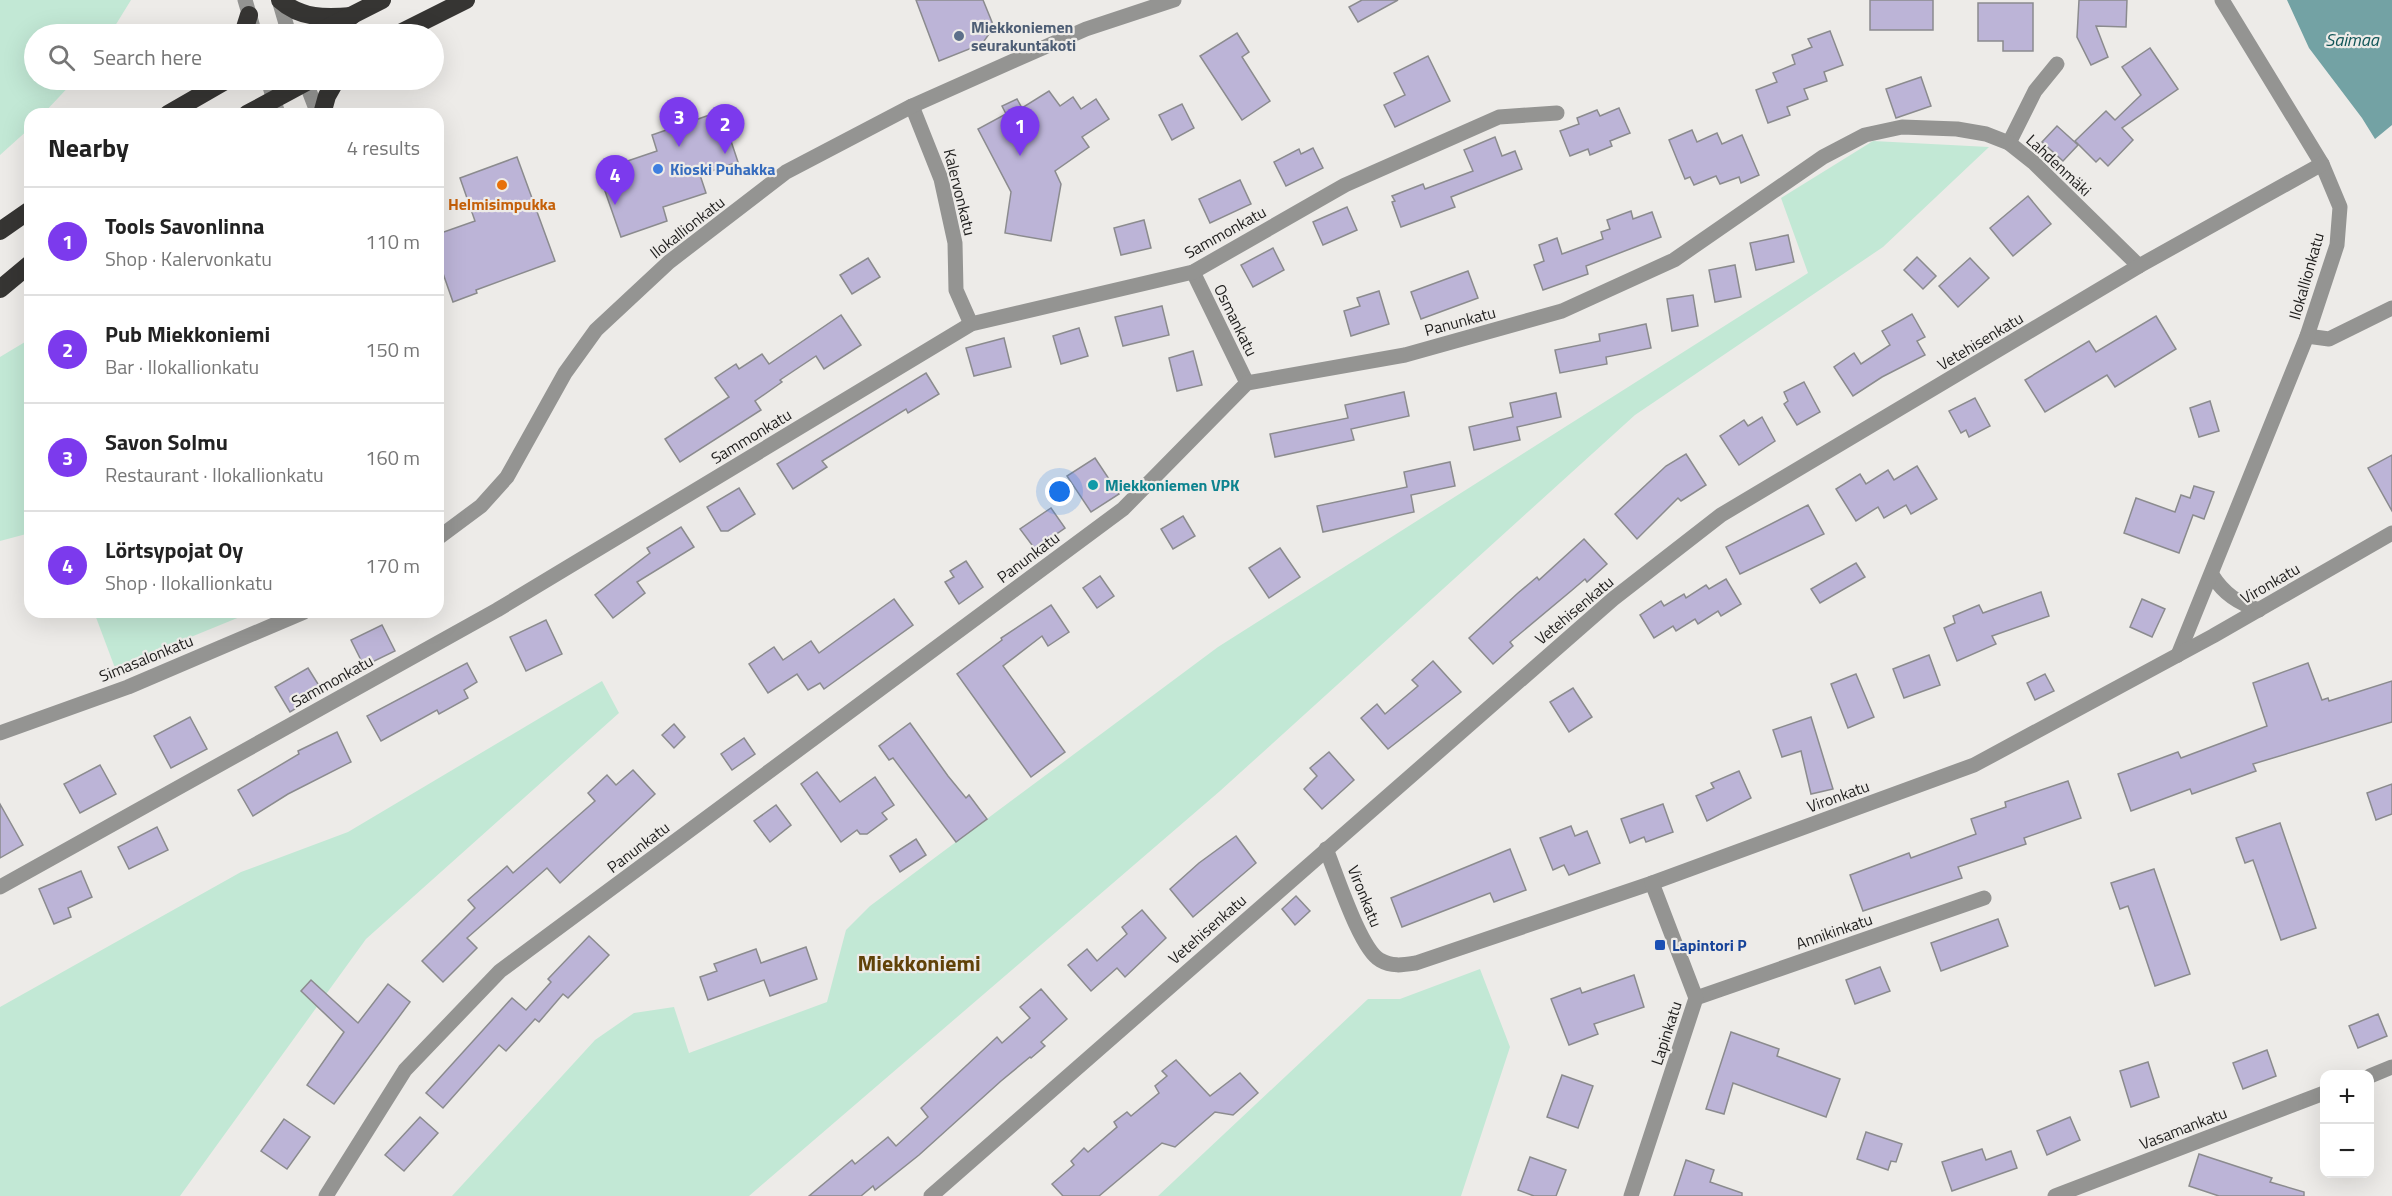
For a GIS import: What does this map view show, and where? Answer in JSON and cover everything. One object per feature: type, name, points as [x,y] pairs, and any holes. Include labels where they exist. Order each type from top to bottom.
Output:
[{"type":"highway","points":[[279,0],[293,9],[317,18],[352,16]]},
{"type":"highway","points":[[336,24],[382,0]]},
{"type":"highway","points":[[418,24],[466,0]]},
{"type":"highway","points":[[245,24],[247,8]]},
{"type":"highway","points":[[178,108],[206,90]]},
{"type":"highway","points":[[276,106],[295,90]]},
{"type":"highway","points":[[322,108],[330,90]]},
{"type":"highway","points":[[0,231],[24,214]]},
{"type":"highway","points":[[0,289],[24,269]]},
{"type":"street","points":[[279,0],[286,24]]},
{"type":"street","name":"Ilokallionkatu","points":[[444,529],[494,494],[519,457],[577,355],[596,330],[632,294],[786,172],[912,106],[1086,29],[1174,0]]},
{"type":"street","name":"Ilokallionkatu","points":[[2178,655],[2307,336],[2337,245],[2340,207],[2322,164],[2222,0]]},
{"type":"street","points":[[247,8],[252,24]]},
{"type":"street","points":[[2009,143],[2036,91],[2057,64]]},
{"type":"street","points":[[271,90],[276,106]]},
{"type":"street","points":[[311,90],[318,108]]},
{"type":"street","name":"Kalervonkatu","points":[[912,106],[941,179],[955,243],[956,290],[971,324]]},
{"type":"street","name":"Sammonkatu","points":[[0,887],[497,610],[971,324],[1193,272],[1345,184],[1499,117],[1557,113]]},
{"type":"street","name":"Lahdenmäki","points":[[1865,135],[1902,127],[1958,129],[1986,134],[2009,143],[2033,162],[2139,266]]},
{"type":"street","name":"Panunkatu","points":[[326,1196],[405,1070],[500,971],[1123,509],[1247,383],[1405,355],[1562,311],[1674,260],[1823,157],[1865,135]]},
{"type":"street","name":"Vetehisenkatu","points":[[931,1196],[1613,599],[1721,515],[2139,266],[2322,164]]},
{"type":"street","name":"Osmankatu","points":[[1193,272],[1247,383]]},
{"type":"street","points":[[2307,336],[2329,339],[2392,308]]},
{"type":"street","name":"Vironkatu","points":[[1326,849],[1366,947],[1379,960],[1396,966],[1416,963],[1652,884],[1974,765],[2178,655],[2392,533]]},
{"type":"street","points":[[2212,575],[2221,588],[2238,603],[2259,610]]},
{"type":"street","name":"Simasalonkatu","points":[[0,733],[128,687],[290,618]]},
{"type":"street","name":"Lapinkatu","points":[[1630,1196],[1696,999],[1652,884]]},
{"type":"street","name":"Annikinkatu","points":[[1696,999],[1984,898]]},
{"type":"street","points":[[2374,1074],[2392,1067]]},
{"type":"street","name":"Vasamankatu","points":[[2055,1196],[2320,1095]]},
{"type":"green space","points":[[0,0],[131,0],[116,24],[24,24],[24,90],[66,90],[49,108],[24,108],[24,133],[0,155]]},
{"type":"green space","points":[[1873,141],[1989,147],[1883,247],[1635,415],[1220,791],[749,1196],[452,1196],[595,1040],[634,1013],[674,1007],[689,1053],[827,1002],[846,930],[870,906],[1218,647],[1808,273],[1781,198]]},
{"type":"green space","points":[[24,343],[24,535],[0,541],[0,357]]},
{"type":"green space","points":[[96,618],[237,618],[115,668]]},
{"type":"green space","points":[[602,681],[619,713],[366,939],[180,1196],[0,1196],[0,1007],[241,872],[348,832]]},
{"type":"green space","points":[[1480,969],[1510,1047],[1461,1196],[1158,1196],[1368,999],[1400,999]]},
{"type":"water","name":"Saimaa","points":[[2287,0],[2392,0],[2392,125],[2375,139],[2362,118],[2309,48]]},
{"type":"building","name":"Miekkoniemen seurakuntakoti","points":[[916,0],[983,0],[994,27],[982,44],[939,61]]},
{"type":"building","points":[[1362,0],[1398,0],[1358,22],[1349,7]]},
{"type":"building","points":[[1870,0],[1933,0],[1933,30],[1870,30]]},
{"type":"building","points":[[2079,0],[2127,0],[2126,27],[2096,26],[2108,57],[2091,65],[2077,37]]},
{"type":"building","points":[[1978,3],[2033,3],[2033,51],[2003,51],[2003,41],[1978,41]]},
{"type":"building","points":[[1830,31],[1843,65],[1824,72],[1827,81],[1804,89],[1808,99],[1787,107],[1790,115],[1768,123],[1756,90],[1777,82],[1773,73],[1795,64],[1792,55],[1812,47],[1808,39]]},
{"type":"building","points":[[1237,33],[1249,52],[1242,57],[1270,101],[1242,120],[1200,56]]},
{"type":"building","points":[[2150,48],[2178,89],[2122,128],[2133,140],[2108,166],[2100,158],[2096,162],[2075,141],[2106,111],[2115,120],[2141,95],[2122,67]]},
{"type":"building","points":[[1428,56],[1450,101],[1395,127],[1384,105],[1405,95],[1394,73]]},
{"type":"building","points":[[1921,77],[1931,106],[1896,118],[1886,89]]},
{"type":"building","points":[[1049,91],[1060,106],[1073,97],[1081,109],[1096,99],[1109,119],[1082,137],[1089,147],[1055,171],[1061,184],[1051,241],[1005,233],[1011,192],[978,129],[1006,114],[1002,106],[1017,99],[1022,108]]},
{"type":"building","points":[[1182,104],[1194,128],[1172,140],[1159,115]]},
{"type":"building","points":[[1619,108],[1630,133],[1610,141],[1612,146],[1590,155],[1588,149],[1570,156],[1560,131],[1579,124],[1577,118],[1597,110],[1600,116]]},
{"type":"building","points":[[721,111],[738,162],[700,175],[706,193],[663,207],[667,221],[621,237],[598,171],[657,151],[652,135]]},
{"type":"building","points":[[2057,126],[2078,145],[2063,161],[2042,142]]},
{"type":"building","points":[[1692,130],[1697,142],[1717,133],[1722,144],[1742,135],[1759,175],[1741,183],[1739,177],[1720,184],[1716,176],[1694,185],[1690,177],[1685,179],[1669,140]]},
{"type":"building","points":[[1495,137],[1502,156],[1515,151],[1522,169],[1451,197],[1455,207],[1401,227],[1392,196],[1423,184],[1425,189],[1473,171],[1464,150]]},
{"type":"building","points":[[1313,148],[1323,168],[1286,186],[1274,162],[1299,149],[1301,154]]},
{"type":"building","points":[[517,157],[555,261],[476,290],[477,293],[453,302],[444,276],[444,232],[475,221],[460,178]]},
{"type":"building","points":[[1240,180],[1251,204],[1210,223],[1199,199]]},
{"type":"building","points":[[2028,196],[2051,224],[2013,256],[1990,228]]},
{"type":"building","points":[[1347,207],[1357,230],[1323,245],[1313,222]]},
{"type":"building","points":[[1631,211],[1633,219],[1652,212],[1661,237],[1586,266],[1588,274],[1543,290],[1534,265],[1544,261],[1539,245],[1557,238],[1562,254],[1603,239],[1601,232],[1610,229],[1607,220]]},
{"type":"building","points":[[1144,220],[1151,248],[1121,255],[1114,228]]},
{"type":"building","points":[[1788,235],[1794,262],[1756,270],[1750,243]]},
{"type":"building","points":[[1273,248],[1284,270],[1253,287],[1241,265]]},
{"type":"building","points":[[1917,257],[1936,276],[1923,289],[1904,270]]},
{"type":"building","points":[[868,258],[880,277],[852,294],[840,275]]},
{"type":"building","points":[[1970,258],[1989,278],[1958,307],[1939,286]]},
{"type":"building","points":[[1735,265],[1741,297],[1715,302],[1709,270]]},
{"type":"building","points":[[1468,271],[1478,298],[1421,319],[1411,292]]},
{"type":"building","points":[[1379,291],[1389,324],[1351,336],[1344,311],[1360,306],[1357,298]]},
{"type":"building","points":[[1693,295],[1698,326],[1672,331],[1667,299]]},
{"type":"building","points":[[1162,306],[1169,335],[1123,346],[1115,317]]},
{"type":"building","points":[[1912,314],[1925,337],[1917,341],[1925,355],[1882,377],[1853,396],[1834,367],[1854,353],[1861,364],[1890,345],[1882,331]]},
{"type":"building","points":[[841,315],[861,345],[824,369],[816,356],[780,380],[782,382],[755,401],[761,410],[680,462],[665,439],[729,397],[715,378],[736,364],[739,369],[762,354],[769,364]]},
{"type":"building","points":[[2156,316],[2176,349],[2115,387],[2107,375],[2045,412],[2025,380],[2089,341],[2096,352]]},
{"type":"building","points":[[1646,324],[1651,348],[1606,357],[1607,364],[1560,373],[1555,350],[1600,341],[1599,334]]},
{"type":"building","points":[[1079,328],[1088,356],[1061,364],[1053,336]]},
{"type":"building","points":[[1004,338],[1011,367],[974,376],[966,348]]},
{"type":"building","points":[[1193,351],[1202,385],[1177,391],[1169,358]]},
{"type":"building","points":[[926,373],[939,394],[908,413],[906,409],[822,461],[827,467],[793,489],[777,464]]},
{"type":"building","points":[[1804,382],[1820,412],[1797,425],[1784,404],[1788,401],[1784,392]]},
{"type":"building","points":[[1404,392],[1409,416],[1351,429],[1354,440],[1275,457],[1270,434],[1348,418],[1345,405]]},
{"type":"building","points":[[1556,393],[1561,417],[1517,427],[1520,440],[1474,450],[1469,427],[1513,417],[1510,403]]},
{"type":"building","points":[[1975,398],[1990,426],[1969,437],[1966,430],[1961,433],[1949,411]]},
{"type":"building","points":[[2210,401],[2219,431],[2199,437],[2190,408]]},
{"type":"building","points":[[1762,417],[1775,441],[1739,465],[1720,436],[1744,420],[1748,426]]},
{"type":"building","points":[[1686,454],[1706,485],[1681,501],[1678,498],[1637,539],[1615,514],[1666,466]]},
{"type":"building","points":[[2392,455],[2392,511],[2368,468]]},
{"type":"building","name":"Miekkoniemen VPK","points":[[1095,458],[1119,494],[1091,512],[1067,476]]},
{"type":"building","points":[[1450,462],[1455,486],[1411,495],[1414,512],[1323,532],[1317,506],[1407,487],[1404,472]]},
{"type":"building","points":[[1917,466],[1937,499],[1911,514],[1906,505],[1884,518],[1878,507],[1856,521],[1836,489],[1860,474],[1866,484],[1888,470],[1894,480]]},
{"type":"building","points":[[2194,486],[2214,492],[2204,519],[2193,515],[2179,553],[2124,533],[2136,498],[2175,512],[2181,495],[2190,498]]},
{"type":"building","points":[[739,488],[755,514],[728,531],[721,531],[707,507]]},
{"type":"building","points":[[1808,505],[1824,534],[1740,574],[1726,547]]},
{"type":"building","points":[[1051,508],[1065,528],[1035,549],[1020,529]]},
{"type":"building","points":[[1183,516],[1195,536],[1173,549],[1161,529]]},
{"type":"building","points":[[681,527],[694,547],[637,582],[645,593],[613,618],[595,595],[650,553],[647,548]]},
{"type":"building","points":[[1584,539],[1607,564],[1587,582],[1585,579],[1510,642],[1513,646],[1493,664],[1469,638],[1518,593],[1537,577],[1539,580]]},
{"type":"building","points":[[1280,548],[1300,577],[1269,598],[1249,568]]},
{"type":"building","points":[[966,561],[983,587],[959,604],[945,582],[954,577],[950,571]]},
{"type":"building","points":[[1856,563],[1865,577],[1820,603],[1811,589]]},
{"type":"building","points":[[1100,576],[1114,596],[1097,608],[1083,588]]},
{"type":"building","points":[[1726,579],[1741,604],[1721,616],[1718,611],[1698,624],[1695,619],[1676,631],[1673,626],[1654,638],[1640,615],[1661,601],[1664,606],[1684,594],[1686,598],[1706,585],[1709,589]]},
{"type":"building","points":[[2041,592],[2049,616],[1992,636],[1996,644],[1957,661],[1944,628],[1955,623],[1953,616],[1979,605],[1983,613]]},
{"type":"building","points":[[894,599],[913,625],[824,689],[820,683],[808,690],[797,674],[768,693],[749,664],[774,647],[783,660],[811,641],[819,653]]},
{"type":"building","points":[[2142,599],[2165,609],[2152,637],[2130,627]]},
{"type":"building","points":[[1051,605],[1069,632],[1048,646],[1042,636],[1003,666],[1065,752],[1031,777],[957,674],[1002,640],[1001,638]]},
{"type":"building","points":[[546,620],[562,654],[526,671],[510,637]]},
{"type":"building","points":[[382,625],[395,651],[364,666],[351,640]]},
{"type":"building","points":[[1929,655],[1940,685],[1904,698],[1893,669]]},
{"type":"building","points":[[1433,661],[1461,692],[1388,749],[1361,718],[1377,704],[1385,714],[1418,686],[1412,680]]},
{"type":"building","points":[[467,663],[477,682],[464,690],[468,698],[439,714],[437,710],[381,741],[367,716]]},
{"type":"building","points":[[2308,663],[2322,700],[2328,698],[2329,701],[2392,681],[2392,722],[2253,764],[2256,771],[2192,794],[2190,789],[2131,811],[2118,774],[2178,752],[2181,758],[2267,726],[2253,683]]},
{"type":"building","points":[[308,668],[323,692],[290,712],[275,687]]},
{"type":"building","points":[[1856,674],[1874,717],[1848,728],[1831,684]]},
{"type":"building","points":[[2045,674],[2054,691],[2035,700],[2027,683]]},
{"type":"building","points":[[1573,688],[1592,717],[1569,732],[1550,702]]},
{"type":"building","points":[[190,717],[207,749],[171,768],[154,736]]},
{"type":"building","points":[[1811,717],[1833,789],[1811,794],[1801,751],[1782,757],[1773,730]]},
{"type":"building","points":[[910,723],[948,776],[966,798],[969,795],[987,819],[956,842],[893,758],[889,760],[879,746]]},
{"type":"building","points":[[674,724],[685,737],[674,748],[662,735]]},
{"type":"building","points":[[337,732],[351,762],[288,794],[253,816],[238,790],[299,754],[298,751]]},
{"type":"building","points":[[744,738],[755,754],[732,770],[721,754]]},
{"type":"building","points":[[1329,752],[1354,780],[1322,809],[1304,789],[1317,776],[1310,768]]},
{"type":"building","points":[[100,765],[116,794],[80,813],[64,784]]},
{"type":"building","points":[[633,770],[655,794],[560,883],[547,868],[467,938],[477,948],[443,982],[422,961],[475,908],[468,900],[507,866],[513,873],[595,801],[588,793],[607,775],[616,785]]},
{"type":"building","points":[[1739,771],[1751,798],[1707,821],[1696,796],[1714,788],[1711,783]]},
{"type":"building","points":[[817,772],[840,802],[875,777],[894,805],[882,813],[887,819],[867,834],[860,834],[857,830],[841,842],[801,784]]},
{"type":"building","points":[[2068,781],[2081,818],[2024,838],[2026,844],[1958,867],[1962,878],[1863,911],[1850,875],[1909,853],[1911,858],[1976,834],[1971,819],[2006,807],[2005,802]]},
{"type":"building","points":[[2392,784],[2392,814],[2376,820],[2367,793]]},
{"type":"building","points":[[0,804],[23,845],[0,858]]},
{"type":"building","points":[[1663,804],[1673,832],[1646,842],[1644,837],[1630,843],[1621,819]]},
{"type":"building","points":[[776,805],[791,825],[770,842],[754,821]]},
{"type":"building","points":[[2280,823],[2316,928],[2281,940],[2253,860],[2245,863],[2236,838]]},
{"type":"building","points":[[1571,826],[1575,836],[1587,831],[1600,863],[1569,875],[1564,865],[1553,870],[1540,838]]},
{"type":"building","points":[[157,827],[168,850],[129,869],[118,847]]},
{"type":"building","points":[[1236,836],[1256,863],[1193,917],[1170,889],[1199,863]]},
{"type":"building","points":[[916,839],[926,855],[900,872],[890,856]]},
{"type":"building","points":[[1510,849],[1526,890],[1494,902],[1490,893],[1402,927],[1391,898]]},
{"type":"building","points":[[2154,869],[2190,974],[2155,986],[2128,906],[2120,909],[2111,883]]},
{"type":"building","points":[[81,871],[92,897],[68,908],[71,917],[54,924],[39,889]]},
{"type":"building","points":[[1296,896],[1310,911],[1295,925],[1282,909]]},
{"type":"building","points":[[1142,910],[1166,938],[1125,977],[1117,968],[1091,991],[1068,965],[1087,949],[1097,961],[1127,934],[1122,927]]},
{"type":"building","points":[[1998,919],[2008,946],[1941,971],[1931,943]]},
{"type":"building","points":[[589,936],[609,955],[568,998],[563,994],[539,1022],[535,1019],[506,1051],[499,1045],[443,1108],[426,1093],[512,998],[526,1010],[551,982],[548,979]]},
{"type":"building","points":[[806,947],[817,979],[770,996],[764,980],[708,1000],[700,977],[717,971],[714,964],[756,949],[761,963]]},
{"type":"building","points":[[1880,967],[1890,991],[1855,1004],[1846,980]]},
{"type":"building","points":[[1634,975],[1644,1007],[1594,1024],[1598,1034],[1569,1045],[1551,999],[1580,988],[1582,993]]},
{"type":"building","points":[[311,980],[358,1023],[388,984],[410,1002],[334,1104],[307,1085],[344,1032],[301,991]]},
{"type":"building","points":[[1041,989],[1067,1019],[1041,1042],[1045,1046],[875,1190],[873,1186],[861,1196],[809,1196],[852,1160],[855,1164],[888,1137],[896,1146],[928,1117],[921,1108],[997,1037],[1002,1043],[1030,1018],[1020,1007]]},
{"type":"building","points":[[2378,1014],[2387,1036],[2358,1048],[2349,1026]]},
{"type":"building","points":[[1731,1032],[1779,1049],[1777,1056],[1840,1079],[1826,1117],[1733,1083],[1724,1114],[1706,1109]]},
{"type":"building","points":[[2267,1050],[2276,1076],[2243,1089],[2233,1063]]},
{"type":"building","points":[[1176,1060],[1210,1096],[1240,1073],[1258,1093],[1233,1115],[1215,1112],[1175,1147],[1162,1143],[1099,1196],[1063,1196],[1052,1184],[1074,1165],[1071,1161],[1084,1148],[1088,1152],[1117,1127],[1114,1122],[1127,1112],[1131,1116],[1159,1093],[1155,1086],[1167,1076],[1162,1071]]},
{"type":"building","points":[[2148,1062],[2159,1097],[2131,1107],[2120,1071]]},
{"type":"building","points":[[1562,1075],[1593,1086],[1578,1128],[1547,1117]]},
{"type":"building","points":[[420,1117],[438,1133],[404,1171],[385,1155]]},
{"type":"building","points":[[2070,1117],[2080,1140],[2047,1155],[2037,1131]]},
{"type":"building","points":[[284,1119],[310,1137],[287,1169],[261,1151]]},
{"type":"building","points":[[1866,1132],[1902,1144],[1896,1162],[1891,1161],[1888,1170],[1857,1159]]},
{"type":"building","points":[[1982,1149],[1986,1160],[2011,1151],[2017,1168],[1952,1191],[1942,1162]]},
{"type":"building","points":[[2199,1154],[2272,1178],[2270,1182],[2304,1192],[2304,1196],[2219,1196],[2189,1186]]},
{"type":"building","points":[[1530,1157],[1566,1170],[1556,1196],[1534,1196],[1518,1190]]},
{"type":"building","points":[[1686,1160],[1714,1170],[1710,1182],[1742,1193],[1742,1196],[1674,1196]]},
{"type":"place","name":"Miekkoniemen seurakuntakoti","points":[[959,36]]},
{"type":"place","name":"Savon Solmu","points":[[679,147]]},
{"type":"place","name":"Pub Miekkoniemi","points":[[725,154]]},
{"type":"place","name":"Tools Savonlinna","points":[[1020,156]]},
{"type":"place","name":"Kioski Puhakka","points":[[658,169]]},
{"type":"place","name":"Helmisimpukka","points":[[502,185]]},
{"type":"place","name":"Lörtsypojat Oy","points":[[615,205]]},
{"type":"place","name":"Miekkoniemen VPK","points":[[1093,485]]},
{"type":"place","name":"Lapintori P","points":[[1660,945]]},
{"type":"district","name":"Miekkoniemi","points":[[919,963]]}]
